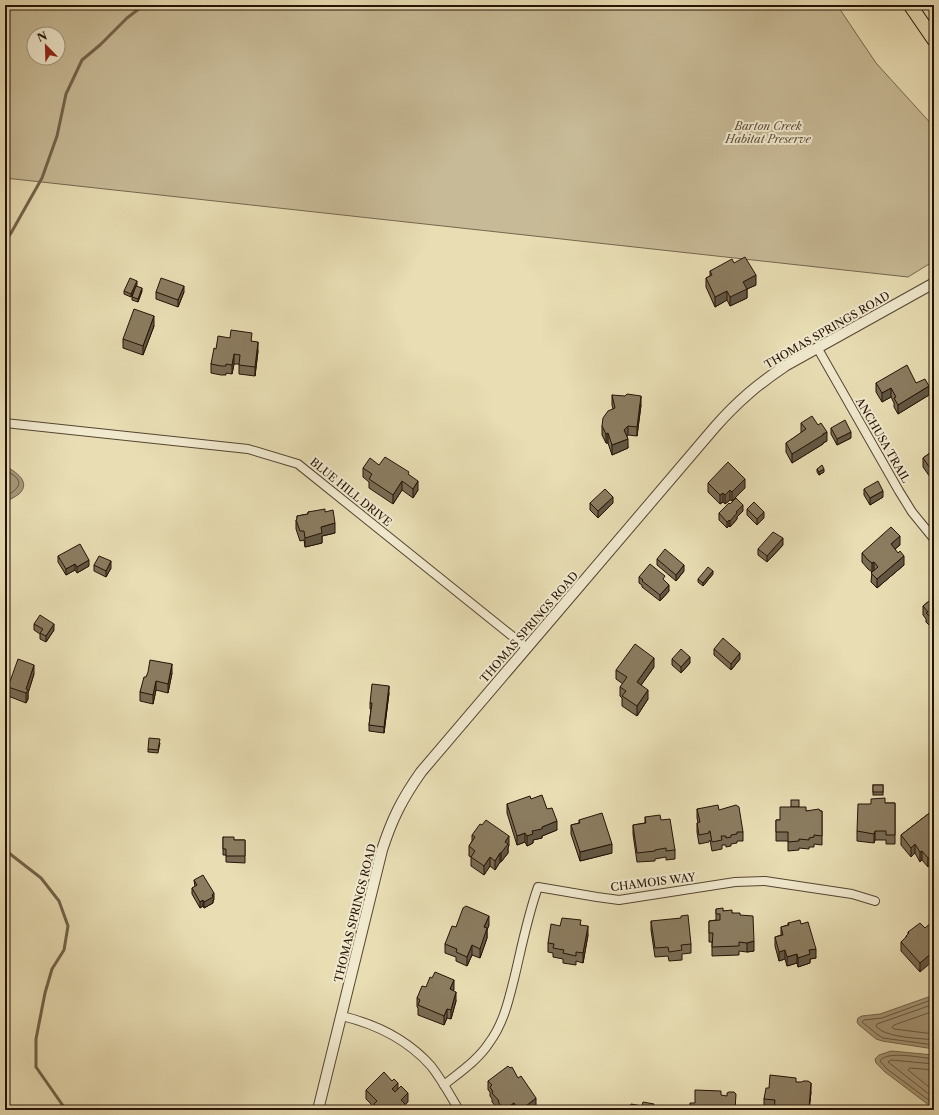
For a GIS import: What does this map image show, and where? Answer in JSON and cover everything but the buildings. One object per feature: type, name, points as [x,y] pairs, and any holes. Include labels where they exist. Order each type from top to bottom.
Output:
[{"type":"main road","points":[[910,5],[934,40]]},
{"type":"street","name":"THOMAS SPRINGS ROAD","points":[[318,1110],[382,850],[396,812],[406,793],[421,772],[739,401],[785,366],[818,349],[934,283]]},
{"type":"street","name":"ANCHUSA TRAIL","points":[[818,349],[899,491],[912,512],[934,539]]},
{"type":"street","name":"BLUE HILL DRIVE","points":[[5,423],[248,449],[298,464],[527,648]]},
{"type":"street","name":"CHAMOIS WAY","points":[[444,1084],[480,1053],[495,1034],[507,1005],[531,908],[538,887],[619,900],[735,882],[765,881],[845,893],[875,901]]},
{"type":"street","points":[[342,1016],[377,1027],[409,1046],[430,1066],[444,1084],[459,1110]]},
{"type":"green space","name":"Barton Creek Habitat Preserve","points":[[5,5],[837,5],[876,63],[934,127],[934,261],[908,277],[5,178]]},
{"type":"water","points":[[5,466],[21,477],[24,485],[23,490],[19,494],[5,502]]},
{"type":"water","points":[[934,995],[934,1049],[876,1039],[857,1022],[858,1018],[862,1016],[880,1014]]},
{"type":"water","points":[[891,1051],[934,1055],[934,1109],[885,1072],[876,1063],[875,1059],[879,1055]]},
{"type":"waterway","points":[[5,241],[42,178],[57,136],[66,94],[82,60],[100,45],[127,18],[144,5]]},
{"type":"waterway","points":[[5,850],[41,878],[59,901],[68,926],[64,950],[52,969],[45,993],[36,1039],[36,1067],[66,1110]]}]
